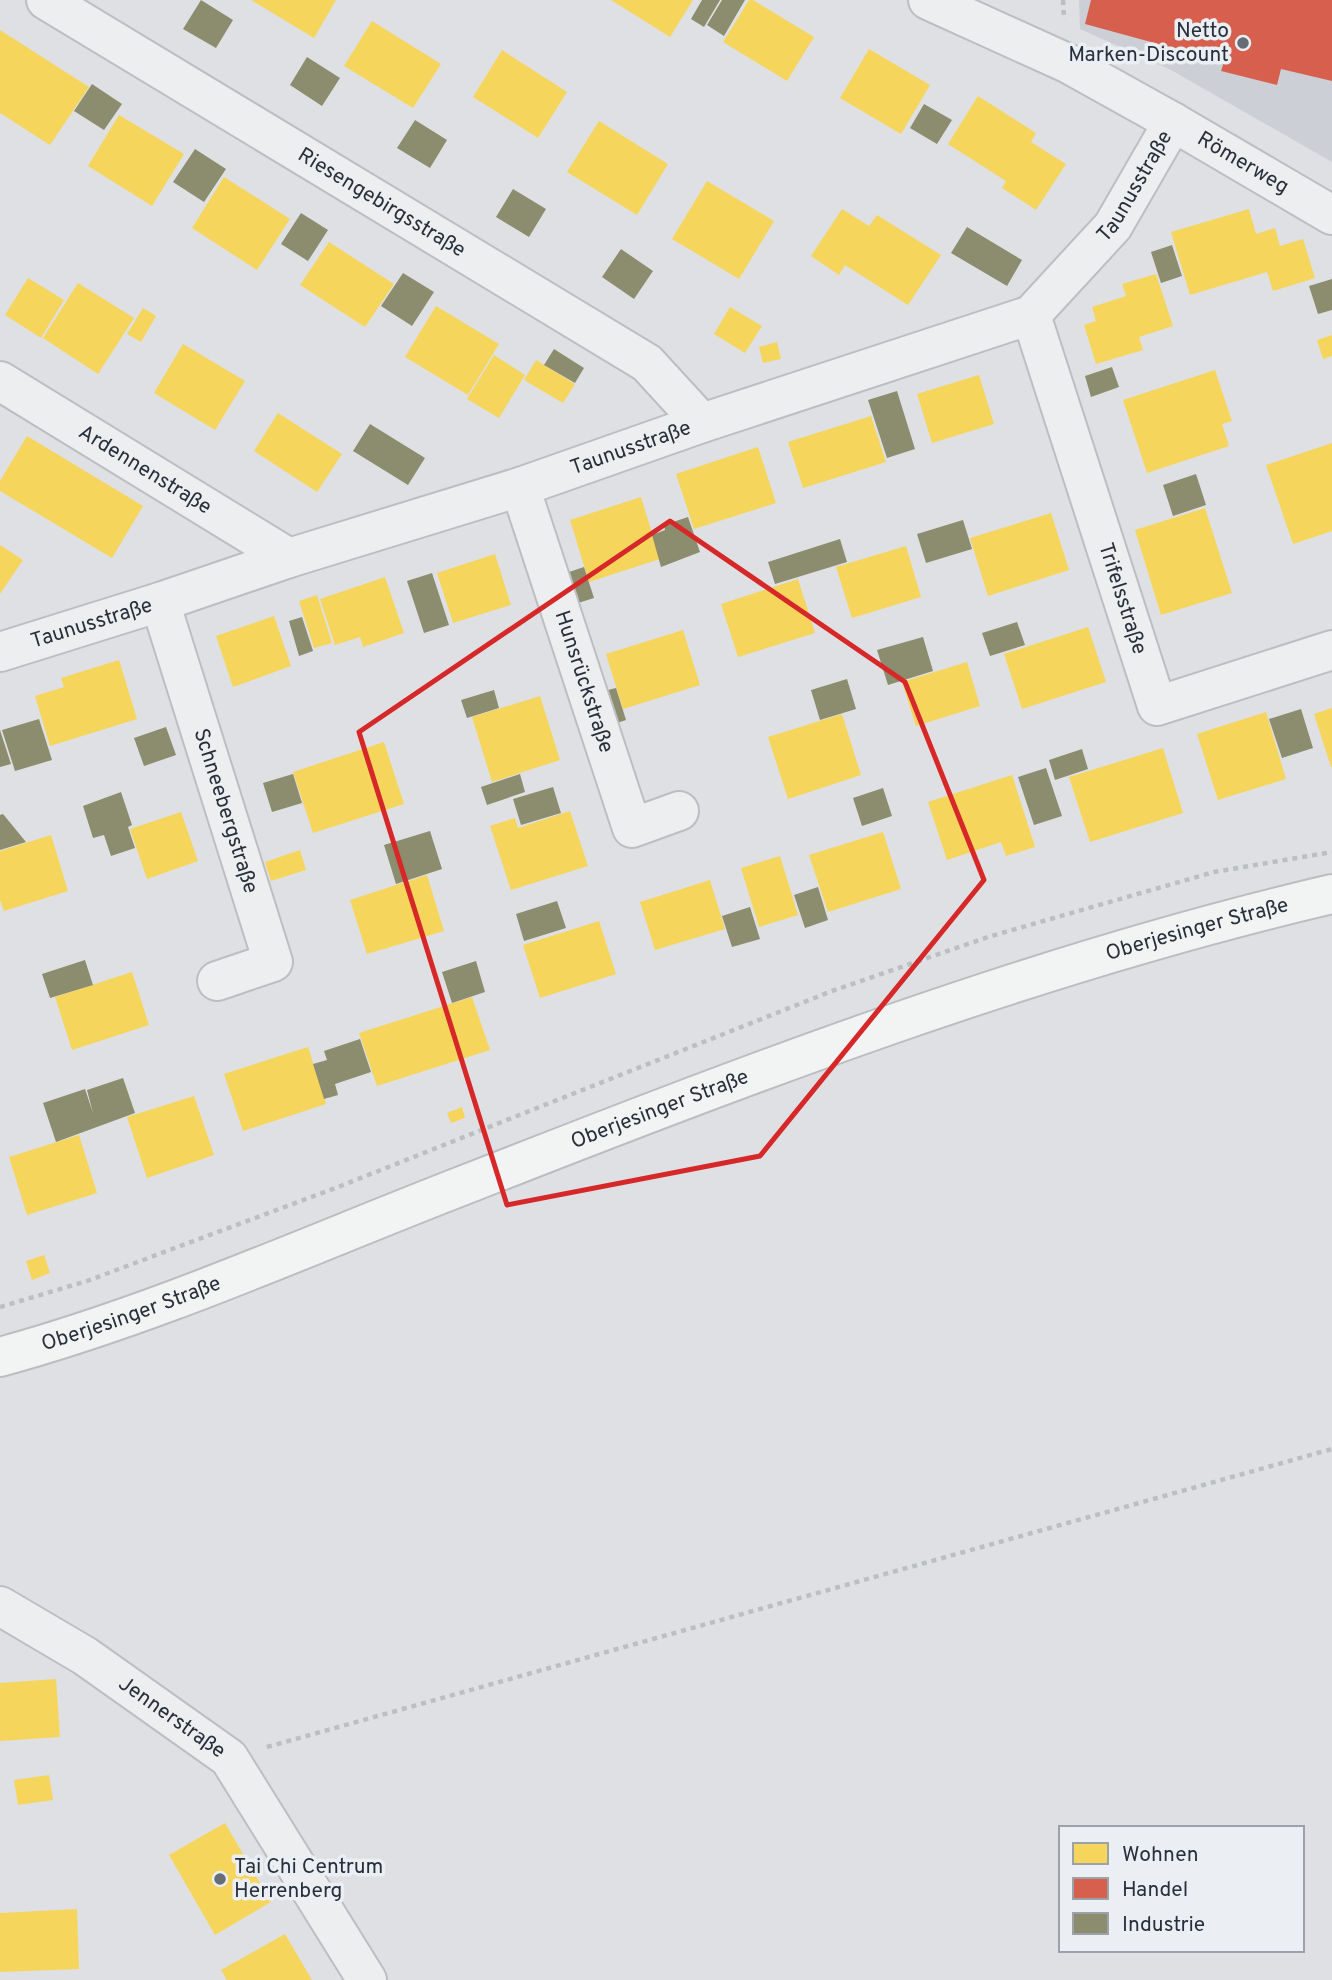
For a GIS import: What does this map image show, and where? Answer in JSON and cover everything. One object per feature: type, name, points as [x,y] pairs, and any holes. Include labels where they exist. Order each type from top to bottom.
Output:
[{"type":"main road","name":"Oberjesinger Straße","points":[[0,1357],[105,1324],[681,1099],[926,1012],[1150,941],[1332,894]]},
{"type":"street","name":"Riesengebirgsstraße","points":[[46,0],[646,363],[702,423]]},
{"type":"street","name":"Römerweg","points":[[928,0],[1067,63],[1332,215]]},
{"type":"street","name":"Taunusstraße","points":[[0,652],[520,486],[1031,315],[1113,226],[1173,122]]},
{"type":"street","name":"Trifelsstraße","points":[[1031,315],[1157,706],[1332,650]]},
{"type":"street","name":"Ardennenstraße","points":[[0,381],[289,558]]},
{"type":"street","name":"Hunsrückstraße","points":[[520,486],[632,828],[679,811]]},
{"type":"street","name":"Schneebergstraße","points":[[160,603],[273,962],[217,981]]},
{"type":"street","name":"Jennerstraße","points":[[0,1606],[85,1656],[229,1758],[367,1980]]},
{"type":"path","points":[[229,1758],[1332,1449]]},
{"type":"highlighted area","points":[[670,521],[905,682],[984,880],[760,1156],[507,1205],[359,732]]},
{"type":"shaded area","name":"Netto Marken-Discount","points":[[1079,0],[1332,0],[1332,162],[1171,70],[1080,29]]},
{"type":"building: Wohnen","points":[[251,0],[336,0],[314,38]]},
{"type":"building: Wohnen","points":[[611,0],[693,0],[670,37]]},
{"type":"building: Wohnen","points":[[749,0],[814,37],[787,81],[723,42]]},
{"type":"building: Wohnen","points":[[372,21],[441,64],[413,108],[344,66]]},
{"type":"building: Wohnen","points":[[0,30],[89,87],[50,145],[0,113]]},
{"type":"building: Wohnen","points":[[869,49],[930,85],[901,134],[840,98]]},
{"type":"building: Wohnen","points":[[502,50],[567,92],[538,138],[473,97]]},
{"type":"building: Wohnen","points":[[978,96],[1036,133],[1031,142],[1066,164],[1036,210],[1002,188],[1006,181],[948,144]]},
{"type":"building: Wohnen","points":[[119,115],[184,154],[152,206],[88,166]]},
{"type":"building: Wohnen","points":[[599,121],[668,164],[637,215],[567,172]]},
{"type":"building: Wohnen","points":[[224,177],[290,219],[257,270],[192,228]]},
{"type":"building: Wohnen","points":[[707,181],[774,221],[739,279],[672,239]]},
{"type":"building: Wohnen","points":[[842,209],[869,226],[877,215],[941,255],[908,305],[845,265],[839,275],[811,256]]},
{"type":"building: Wohnen","points":[[1249,209],[1256,234],[1275,228],[1280,246],[1303,239],[1315,278],[1273,291],[1267,272],[1190,295],[1171,232]]},
{"type":"building: Wohnen","points":[[329,242],[394,284],[365,327],[300,285]]},
{"type":"building: Wohnen","points":[[1156,274],[1173,326],[1139,337],[1143,350],[1096,364],[1084,325],[1096,321],[1092,307],[1126,296],[1122,284]]},
{"type":"building: Wohnen","points":[[28,278],[64,300],[41,338],[5,315]]},
{"type":"building: Wohnen","points":[[78,283],[134,318],[98,374],[43,338]]},
{"type":"building: Wohnen","points":[[436,306],[499,344],[468,395],[405,357]]},
{"type":"building: Wohnen","points":[[730,307],[762,326],[745,353],[714,334]]},
{"type":"building: Wohnen","points":[[143,308],[156,316],[141,342],[127,334]]},
{"type":"building: Wohnen","points":[[1332,335],[1332,356],[1323,359],[1317,340]]},
{"type":"building: Wohnen","points":[[777,342],[781,359],[763,363],[759,347]]},
{"type":"building: Wohnen","points":[[183,344],[245,381],[215,430],[154,393]]},
{"type":"building: Wohnen","points":[[494,355],[525,375],[499,418],[467,399]]},
{"type":"building: Wohnen","points":[[536,360],[575,384],[563,403],[524,380]]},
{"type":"building: Wohnen","points":[[1215,370],[1232,421],[1222,424],[1229,446],[1147,473],[1123,400]]},
{"type":"building: Wohnen","points":[[979,375],[994,424],[932,443],[917,394]]},
{"type":"building: Wohnen","points":[[278,413],[342,454],[317,492],[254,451]]},
{"type":"building: Wohnen","points":[[871,416],[886,462],[803,488],[788,442]]},
{"type":"building: Wohnen","points":[[27,436],[143,506],[112,558],[0,491],[0,481]]},
{"type":"building: Wohnen","points":[[1332,443],[1332,531],[1293,544],[1266,465]]},
{"type":"building: Wohnen","points":[[758,447],[776,503],[694,529],[676,474]]},
{"type":"building: Wohnen","points":[[641,497],[660,559],[589,582],[570,520]]},
{"type":"building: Wohnen","points":[[1205,508],[1232,593],[1161,615],[1135,530]]},
{"type":"building: Wohnen","points":[[1051,513],[1069,570],[988,596],[970,538]]},
{"type":"building: Wohnen","points":[[0,545],[23,560],[0,594]]},
{"type":"building: Wohnen","points":[[906,546],[921,597],[852,618],[836,567]]},
{"type":"building: Wohnen","points":[[495,554],[511,605],[453,623],[437,573]]},
{"type":"building: Wohnen","points":[[385,577],[404,633],[363,647],[360,637],[335,645],[320,599]]},
{"type":"building: Wohnen","points":[[798,579],[815,633],[738,657],[721,604]]},
{"type":"building: Wohnen","points":[[317,595],[332,643],[314,648],[299,601]]},
{"type":"building: Wohnen","points":[[274,616],[291,666],[233,687],[216,636]]},
{"type":"building: Wohnen","points":[[1088,627],[1106,682],[1022,709],[1004,654]]},
{"type":"building: Wohnen","points":[[683,630],[700,685],[623,709],[606,654]]},
{"type":"building: Wohnen","points":[[119,660],[137,719],[50,746],[35,696],[64,687],[61,678]]},
{"type":"building: Wohnen","points":[[967,662],[980,706],[916,726],[902,682]]},
{"type":"building: Wohnen","points":[[540,696],[560,760],[492,782],[472,717]]},
{"type":"building: Wohnen","points":[[1332,708],[1332,767],[1331,767],[1314,714]]},
{"type":"building: Wohnen","points":[[1266,712],[1286,779],[1218,800],[1197,734]]},
{"type":"building: Wohnen","points":[[842,714],[861,775],[788,799],[768,737]]},
{"type":"building: Wohnen","points":[[384,742],[404,804],[313,833],[293,772]]},
{"type":"building: Wohnen","points":[[1163,748],[1183,813],[1090,842],[1069,777]]},
{"type":"building: Wohnen","points":[[1012,775],[1035,847],[1006,856],[1001,842],[947,860],[928,802]]},
{"type":"building: Wohnen","points":[[570,811],[588,866],[511,890],[490,826],[515,818],[518,828]]},
{"type":"building: Wohnen","points":[[181,812],[198,861],[147,879],[130,829]]},
{"type":"building: Wohnen","points":[[883,832],[901,889],[828,912],[809,855]]},
{"type":"building: Wohnen","points":[[51,835],[68,891],[4,911],[0,900],[0,851]]},
{"type":"building: Wohnen","points":[[300,850],[306,870],[271,881],[265,862]]},
{"type":"building: Wohnen","points":[[780,856],[798,915],[759,927],[741,868]]},
{"type":"building: Wohnen","points":[[427,875],[444,931],[367,954],[350,900]]},
{"type":"building: Wohnen","points":[[710,880],[725,929],[655,950],[640,902]]},
{"type":"building: Wohnen","points":[[599,921],[616,974],[540,998],[523,945]]},
{"type":"building: Wohnen","points":[[132,972],[149,1025],[72,1050],[55,997]]},
{"type":"building: Wohnen","points":[[472,997],[490,1050],[377,1086],[359,1033]]},
{"type":"building: Wohnen","points":[[308,1047],[326,1104],[243,1131],[224,1074]]},
{"type":"building: Wohnen","points":[[194,1096],[214,1155],[147,1178],[127,1117]]},
{"type":"building: Wohnen","points":[[462,1107],[465,1118],[451,1123],[447,1113]]},
{"type":"building: Wohnen","points":[[79,1135],[97,1193],[27,1215],[9,1157]]},
{"type":"building: Wohnen","points":[[44,1255],[50,1273],[32,1280],[26,1261]]},
{"type":"building: Wohnen","points":[[56,1679],[60,1737],[0,1741],[0,1683]]},
{"type":"building: Wohnen","points":[[49,1775],[53,1800],[18,1805],[14,1780]]},
{"type":"building: Wohnen","name":"Tai Chi Centrum Herrenberg","points":[[225,1823],[271,1902],[215,1935],[169,1855]]},
{"type":"building: Wohnen","points":[[77,1909],[79,1969],[0,1972],[0,1913]]},
{"type":"building: Wohnen","points":[[285,1934],[312,1980],[227,1980],[221,1970]]},
{"type":"building: Handel","name":"Netto Marken-Discount","points":[[1091,0],[1332,0],[1332,81],[1281,69],[1277,85],[1221,71],[1224,62],[1085,24]]},
{"type":"building: Industrie","points":[[201,0],[233,20],[216,48],[183,29]]},
{"type":"building: Industrie","points":[[702,0],[720,0],[704,27],[691,19]]},
{"type":"building: Industrie","points":[[722,0],[745,0],[724,36],[707,25]]},
{"type":"building: Industrie","points":[[307,57],[340,78],[322,106],[290,85]]},
{"type":"building: Industrie","points":[[92,84],[122,104],[104,130],[74,111]]},
{"type":"building: Industrie","points":[[924,104],[952,120],[937,144],[910,128]]},
{"type":"building: Industrie","points":[[415,120],[447,140],[430,168],[397,148]]},
{"type":"building: Industrie","points":[[195,149],[226,169],[204,202],[173,182]]},
{"type":"building: Industrie","points":[[513,189],[546,209],[529,237],[496,217]]},
{"type":"building: Industrie","points":[[301,213],[328,230],[308,261],[281,244]]},
{"type":"building: Industrie","points":[[967,227],[1022,260],[1007,286],[951,253]]},
{"type":"building: Industrie","points":[[1172,245],[1182,276],[1161,283],[1151,252]]},
{"type":"building: Industrie","points":[[621,249],[653,271],[634,299],[602,277]]},
{"type":"building: Industrie","points":[[403,273],[434,292],[412,326],[381,306]]},
{"type":"building: Industrie","points":[[1332,279],[1332,310],[1318,314],[1309,286]]},
{"type":"building: Industrie","points":[[554,349],[584,368],[575,383],[544,365]]},
{"type":"building: Industrie","points":[[1112,367],[1119,387],[1091,397],[1085,376]]},
{"type":"building: Industrie","points":[[897,391],[915,449],[887,458],[868,400]]},
{"type":"building: Industrie","points":[[370,424],[425,458],[408,485],[353,451]]},
{"type":"building: Industrie","points":[[1196,474],[1206,505],[1173,516],[1163,485]]},
{"type":"building: Industrie","points":[[688,517],[700,552],[661,567],[652,535],[665,530],[664,525]]},
{"type":"building: Industrie","points":[[963,520],[972,549],[926,563],[917,534]]},
{"type":"building: Industrie","points":[[840,539],[847,562],[775,584],[768,562]]},
{"type":"building: Industrie","points":[[584,567],[594,598],[578,603],[569,572]]},
{"type":"building: Industrie","points":[[432,573],[449,625],[424,633],[407,581]]},
{"type":"building: Industrie","points":[[302,617],[313,651],[299,656],[289,621]]},
{"type":"building: Industrie","points":[[1017,622],[1025,645],[990,656],[982,633]]},
{"type":"building: Industrie","points":[[923,637],[933,671],[888,685],[877,650]]},
{"type":"building: Industrie","points":[[847,679],[856,709],[820,720],[811,690]]},
{"type":"building: Industrie","points":[[616,688],[626,720],[614,724],[604,691]]},
{"type":"building: Industrie","points":[[494,690],[499,708],[467,718],[461,700]]},
{"type":"building: Industrie","points":[[1301,709],[1313,748],[1282,758],[1269,719]]},
{"type":"building: Industrie","points":[[39,719],[52,760],[15,771],[2,730]]},
{"type":"building: Industrie","points":[[166,727],[176,755],[144,766],[134,738]]},
{"type":"building: Industrie","points":[[0,730],[11,764],[0,767]]},
{"type":"building: Industrie","points":[[1082,749],[1088,769],[1055,780],[1049,760]]},
{"type":"building: Industrie","points":[[1046,768],[1062,816],[1034,825],[1018,777]]},
{"type":"building: Industrie","points":[[293,774],[302,803],[272,812],[263,783]]},
{"type":"building: Industrie","points":[[520,774],[525,792],[487,805],[481,787]]},
{"type":"building: Industrie","points":[[553,787],[561,813],[521,825],[513,799]]},
{"type":"building: Industrie","points":[[883,788],[892,816],[862,826],[853,798]]},
{"type":"building: Industrie","points":[[121,792],[132,825],[128,827],[135,848],[111,856],[104,835],[93,838],[83,806]]},
{"type":"building: Industrie","points":[[3,814],[26,842],[0,850],[0,815]]},
{"type":"building: Industrie","points":[[430,831],[442,869],[396,884],[384,845]]},
{"type":"building: Industrie","points":[[818,887],[828,920],[805,928],[794,895]]},
{"type":"building: Industrie","points":[[557,901],[566,928],[524,941],[516,914]]},
{"type":"building: Industrie","points":[[750,907],[760,939],[732,947],[722,916]]},
{"type":"building: Industrie","points":[[85,960],[93,985],[50,998],[42,974]]},
{"type":"building: Industrie","points":[[476,961],[485,992],[452,1003],[442,972]]},
{"type":"building: Industrie","points":[[360,1039],[371,1072],[335,1084],[338,1095],[324,1099],[313,1064],[327,1060],[324,1051]]},
{"type":"building: Industrie","points":[[123,1078],[135,1113],[56,1142],[43,1103],[85,1089],[93,1113],[87,1090]]},
{"type":"place","name":"Netto Marken-Discount","points":[[1243,43]]},
{"type":"place","name":"Tai Chi Centrum Herrenberg","points":[[220,1879]]}]
